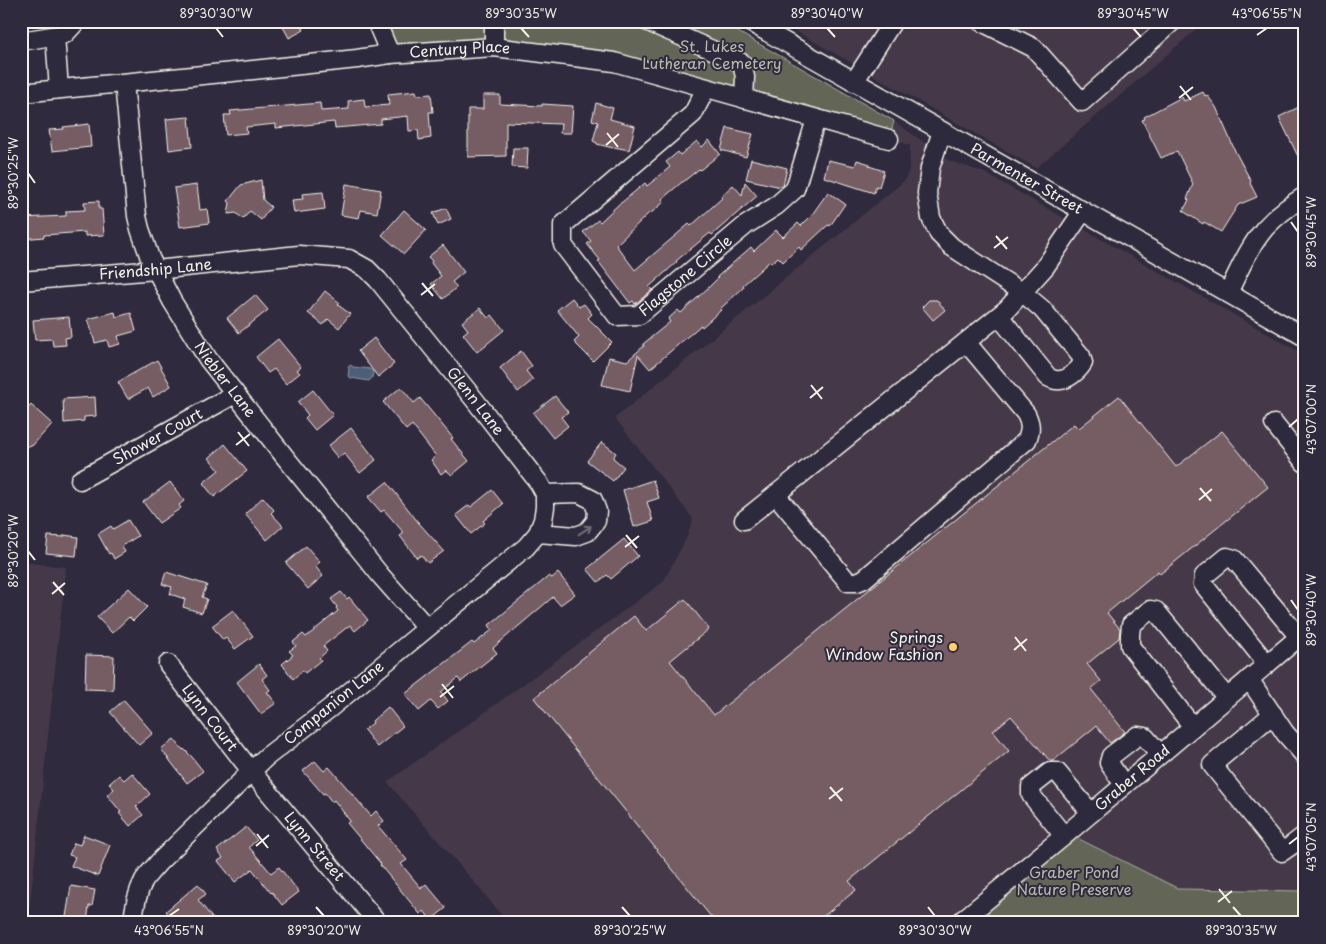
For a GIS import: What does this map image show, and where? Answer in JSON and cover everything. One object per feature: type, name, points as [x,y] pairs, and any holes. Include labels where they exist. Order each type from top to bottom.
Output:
[{"type":"street","points":[[21,41],[65,34],[77,21]]},
{"type":"street","points":[[376,21],[390,54]]},
{"type":"street","points":[[494,21],[494,47]]},
{"type":"street","points":[[646,21],[742,63],[745,77],[744,99]]},
{"type":"street","name":"Parmenter Street","points":[[748,21],[1305,337]]},
{"type":"street","points":[[854,82],[893,21]]},
{"type":"street","points":[[980,21],[1034,48],[1082,102],[1174,21]]},
{"type":"street","points":[[55,36],[59,89]]},
{"type":"street","name":"Century Place","points":[[21,93],[357,59],[390,54],[494,47],[614,62],[889,139]]},
{"type":"street","name":"Niebler Lane","points":[[124,83],[137,216],[150,258],[172,301],[208,359],[235,394],[375,568],[427,628]]},
{"type":"street","name":"Flagstone Circle","points":[[706,88],[693,114],[563,225],[563,245],[618,316],[639,315],[746,225],[776,206],[795,189],[816,119]]},
{"type":"street","points":[[942,131],[930,168],[927,199],[931,218],[939,234],[952,247],[1023,293],[1042,309],[1081,356],[1083,363],[1067,379],[1057,381],[1048,377],[999,316]]},
{"type":"street","points":[[1228,293],[1246,256],[1266,228],[1295,202],[1305,196]]},
{"type":"street","points":[[744,520],[1008,309],[1045,267],[1084,212]]},
{"type":"street","name":"Friendship Lane","points":[[21,281],[156,270],[290,256]]},
{"type":"street","name":"Glenn Lane","points":[[290,256],[349,259],[367,269],[474,399],[540,483],[545,494]]},
{"type":"street","points":[[776,494],[848,582],[857,582],[864,579],[1027,440],[1030,422],[1026,414],[966,342]]},
{"type":"street","name":"Shower Court","points":[[80,480],[235,394]]},
{"type":"street","points":[[1274,424],[1305,463]]},
{"type":"street","points":[[538,533],[576,536],[587,532],[596,520],[597,512],[592,500],[578,493],[545,494]]},
{"type":"street","name":"Companion Lane","points":[[133,923],[137,895],[144,879],[251,771],[526,547],[538,533],[543,520],[545,494]]},
{"type":"street","points":[[1267,664],[1203,584],[1204,576],[1227,557],[1234,559],[1302,634]]},
{"type":"street","points":[[1193,726],[1130,646],[1131,624],[1150,610],[1156,611],[1227,698]]},
{"type":"street","name":"Graber Road","points":[[959,923],[1302,634]]},
{"type":"street","name":"Lynn Court","points":[[168,664],[251,771]]},
{"type":"street","points":[[1249,679],[1285,733],[1305,756]]},
{"type":"street","points":[[1272,714],[1212,765],[1282,852],[1305,835]]},
{"type":"street","points":[[1124,785],[1108,763],[1111,756],[1137,736],[1145,737],[1160,754]]},
{"type":"street","name":"Lynn Street","points":[[251,771],[378,923]]},
{"type":"street","points":[[1064,836],[1031,795],[1030,788],[1050,772],[1057,772],[1091,813]]},
{"type":"shaded area","points":[[778,21],[1206,21],[1036,168]]},
{"type":"shaded area","points":[[894,121],[950,161],[985,173],[1305,355],[1305,892],[1179,889],[1067,833],[959,923],[508,923],[387,782],[663,582],[687,537],[693,519],[615,418],[904,181],[909,170],[910,145],[889,139]]},
{"type":"shaded area","points":[[21,562],[66,567],[28,923],[21,923]]},
{"type":"green space","name":"St. Lukes Lutheran Cemetery","points":[[376,21],[719,21],[894,121],[889,139],[553,54],[390,54]]},
{"type":"green space","name":"Graber Pond Nature Preserve","points":[[1067,833],[1179,889],[1303,891],[1305,892],[1305,923],[959,923]]},
{"type":"water","points":[[351,365],[353,367],[370,369],[373,372],[372,378],[369,381],[351,378],[348,376],[348,367]]},
{"type":"building","points":[[280,21],[299,21],[304,30],[289,38]]},
{"type":"building","points":[[416,91],[417,95],[431,94],[433,112],[429,112],[431,138],[419,140],[418,130],[409,131],[408,116],[381,119],[381,124],[335,128],[334,122],[276,128],[276,124],[246,127],[247,133],[226,135],[224,115],[231,115],[230,111],[320,103],[321,111],[349,109],[348,101],[364,99],[365,107],[389,105],[388,94]]},
{"type":"building","points":[[1203,92],[1216,107],[1257,197],[1238,205],[1221,232],[1204,222],[1203,224],[1183,211],[1189,200],[1187,199],[1193,184],[1177,151],[1161,158],[1142,120],[1145,119],[1144,117],[1182,97],[1184,101]]},
{"type":"building","points":[[483,95],[500,95],[500,104],[573,106],[571,133],[560,133],[561,124],[506,122],[506,156],[468,157],[468,109],[483,109]]},
{"type":"building","points":[[596,103],[613,108],[610,119],[635,126],[629,150],[597,144],[593,141],[598,122],[592,120]]},
{"type":"building","points":[[1301,106],[1302,108],[1305,107],[1305,171],[1279,117]]},
{"type":"building","points":[[189,117],[192,147],[169,150],[166,119]]},
{"type":"building","points":[[89,124],[91,147],[52,151],[49,130]]},
{"type":"building","points":[[727,128],[753,134],[746,157],[721,150]]},
{"type":"building","points":[[709,140],[720,154],[662,199],[664,202],[650,212],[616,245],[635,270],[689,224],[691,226],[722,198],[721,196],[733,185],[742,195],[745,182],[757,196],[712,235],[710,233],[676,261],[649,287],[652,290],[635,304],[633,301],[630,303],[598,261],[600,260],[587,244],[591,241],[583,232],[598,220],[600,222],[645,183],[647,186],[670,167],[666,162],[678,152],[680,155],[697,141],[702,147]]},
{"type":"building","points":[[513,148],[528,148],[527,168],[512,167]]},
{"type":"building","points":[[751,159],[787,168],[783,186],[746,179]]},
{"type":"building","points":[[828,160],[855,166],[857,160],[884,171],[879,187],[876,186],[874,193],[824,177]]},
{"type":"building","points":[[261,180],[263,200],[271,207],[261,220],[250,211],[243,219],[236,213],[228,214],[230,203],[228,201],[241,185]]},
{"type":"building","points":[[346,184],[381,190],[377,213],[361,210],[359,218],[341,215]]},
{"type":"building","points":[[197,185],[200,210],[207,209],[209,223],[180,227],[174,188]]},
{"type":"building","points":[[323,192],[325,209],[294,213],[292,200],[303,199],[302,194]]},
{"type":"building","points":[[828,192],[845,204],[830,226],[828,225],[801,250],[799,247],[783,262],[778,257],[771,263],[770,261],[743,285],[744,287],[721,310],[650,369],[638,355],[630,391],[602,385],[609,357],[627,361],[644,346],[643,344],[670,322],[668,319],[678,310],[681,313],[751,247],[754,251],[776,230],[783,237],[798,223],[801,226],[811,216]]},
{"type":"building","points":[[99,201],[99,209],[102,209],[104,235],[85,236],[85,232],[21,239],[21,218],[66,216],[66,211],[85,210],[84,202]]},
{"type":"building","points":[[446,208],[451,219],[438,225],[433,213]]},
{"type":"building","points":[[404,210],[426,230],[404,254],[382,235]]},
{"type":"building","points":[[443,245],[464,272],[452,282],[457,287],[443,299],[431,284],[441,276],[428,257]]},
{"type":"building","points":[[325,291],[340,303],[338,305],[350,314],[339,328],[328,319],[323,325],[308,313]]},
{"type":"building","points":[[255,295],[268,310],[239,333],[227,318]]},
{"type":"building","points":[[572,298],[579,307],[584,304],[592,314],[588,318],[612,342],[593,361],[574,342],[579,337],[557,310]]},
{"type":"building","points":[[929,300],[937,300],[945,310],[933,320],[922,307]]},
{"type":"building","points":[[480,308],[488,318],[492,315],[504,330],[477,352],[463,334],[468,330],[462,322]]},
{"type":"building","points":[[115,312],[116,317],[131,313],[136,331],[118,336],[120,344],[109,347],[107,340],[95,343],[88,319]]},
{"type":"building","points":[[69,317],[71,337],[65,338],[66,345],[53,346],[52,339],[35,340],[33,320]]},
{"type":"building","points":[[374,338],[394,364],[378,377],[358,351]]},
{"type":"building","points":[[278,339],[301,367],[297,370],[300,373],[286,384],[274,369],[268,373],[256,357]]},
{"type":"building","points":[[521,351],[532,366],[526,371],[533,380],[518,392],[500,368]]},
{"type":"building","points":[[157,360],[171,386],[153,397],[148,388],[128,399],[118,382]]},
{"type":"building","points":[[401,387],[414,403],[420,398],[469,461],[452,475],[446,470],[441,474],[431,460],[436,456],[412,425],[406,430],[383,402]]},
{"type":"building","points":[[313,390],[333,415],[315,430],[305,418],[308,415],[298,402]]},
{"type":"building","points":[[555,396],[568,412],[561,417],[568,426],[553,438],[533,413]]},
{"type":"building","name":"Springs Window Fashion","points":[[1119,396],[1176,467],[1222,431],[1268,487],[1160,574],[1158,571],[1107,613],[1120,629],[1119,638],[1087,664],[1101,681],[1091,689],[1125,732],[1110,743],[1096,726],[1053,761],[1050,761],[1011,716],[993,731],[1009,751],[849,881],[856,890],[815,923],[716,923],[534,698],[634,616],[646,631],[685,599],[709,629],[670,661],[714,715],[1074,424],[1078,429]]},
{"type":"building","points":[[95,397],[96,416],[84,417],[84,421],[64,423],[63,399]]},
{"type":"building","points":[[31,405],[52,424],[32,446],[30,445],[21,453],[21,416]]},
{"type":"building","points":[[351,428],[376,460],[360,473],[344,453],[338,458],[328,446]]},
{"type":"building","points":[[602,442],[616,453],[613,458],[624,467],[613,481],[587,461]]},
{"type":"building","points":[[225,444],[247,471],[214,497],[203,483],[219,470],[209,458]]},
{"type":"building","points":[[653,480],[659,498],[647,502],[653,521],[634,527],[623,490]]},
{"type":"building","points":[[170,482],[184,501],[179,505],[181,508],[159,523],[143,502]]},
{"type":"building","points":[[387,482],[418,522],[444,551],[428,563],[421,555],[417,558],[400,536],[404,533],[384,510],[381,512],[368,497]]},
{"type":"building","points":[[492,490],[503,504],[483,521],[485,523],[471,534],[456,515],[469,505],[471,507]]},
{"type":"building","points":[[263,497],[274,510],[271,513],[283,526],[267,540],[245,514]]},
{"type":"building","points":[[128,520],[138,536],[122,546],[125,552],[114,559],[111,553],[109,554],[98,534],[111,526],[113,529]]},
{"type":"building","points":[[64,535],[78,537],[76,556],[46,553],[48,536],[64,537]]},
{"type":"building","points":[[624,539],[638,556],[611,579],[607,575],[598,582],[587,569]]},
{"type":"building","points":[[306,546],[320,562],[315,566],[323,576],[308,589],[286,563]]},
{"type":"building","points":[[166,572],[207,585],[202,597],[207,599],[202,613],[183,607],[185,599],[170,594],[172,587],[162,584]]},
{"type":"building","points":[[558,573],[575,594],[560,605],[553,597],[493,648],[497,653],[461,682],[458,678],[441,692],[448,701],[438,709],[431,701],[419,711],[405,694],[472,642],[474,644],[492,630],[489,625],[549,576],[552,578]]},
{"type":"building","points":[[129,588],[147,607],[133,621],[129,617],[112,633],[97,617]]},
{"type":"building","points":[[341,592],[347,599],[349,597],[368,620],[355,631],[350,625],[323,646],[327,651],[319,658],[321,660],[305,673],[303,670],[293,679],[282,664],[293,655],[289,651],[296,646],[293,642],[303,634],[306,637],[338,611],[331,599]]},
{"type":"building","points":[[233,610],[253,636],[235,649],[226,638],[223,640],[212,626]]},
{"type":"building","points":[[86,655],[114,656],[113,690],[85,689]]},
{"type":"building","points":[[259,664],[267,675],[262,679],[270,690],[267,692],[276,703],[261,714],[237,682]]},
{"type":"building","points":[[124,700],[153,733],[139,745],[110,712]]},
{"type":"building","points":[[388,707],[403,726],[377,747],[364,730]]},
{"type":"building","points":[[174,739],[203,771],[187,783],[161,749]]},
{"type":"building","points":[[315,761],[324,771],[329,767],[371,816],[376,811],[384,821],[378,826],[407,860],[401,864],[421,888],[426,884],[446,908],[431,920],[424,911],[420,914],[347,823],[350,821],[334,800],[332,802],[325,793],[323,794],[303,771]]},
{"type":"building","points":[[132,773],[150,794],[136,807],[143,815],[130,826],[107,795],[114,789],[109,784],[119,775],[124,780]]},
{"type":"building","points":[[246,827],[257,840],[249,847],[271,873],[279,867],[299,892],[282,905],[252,869],[235,882],[218,861],[223,858],[217,850]]},
{"type":"building","points":[[84,835],[110,845],[98,876],[71,866],[75,857],[69,855],[74,843],[80,845]]},
{"type":"building","points":[[198,884],[206,894],[198,900],[216,923],[175,923],[166,911]]},
{"type":"building","points":[[71,886],[95,890],[92,906],[89,906],[87,923],[65,923]]},
{"type":"place","name":"Springs Window Fashion","points":[[953,647]]}]
